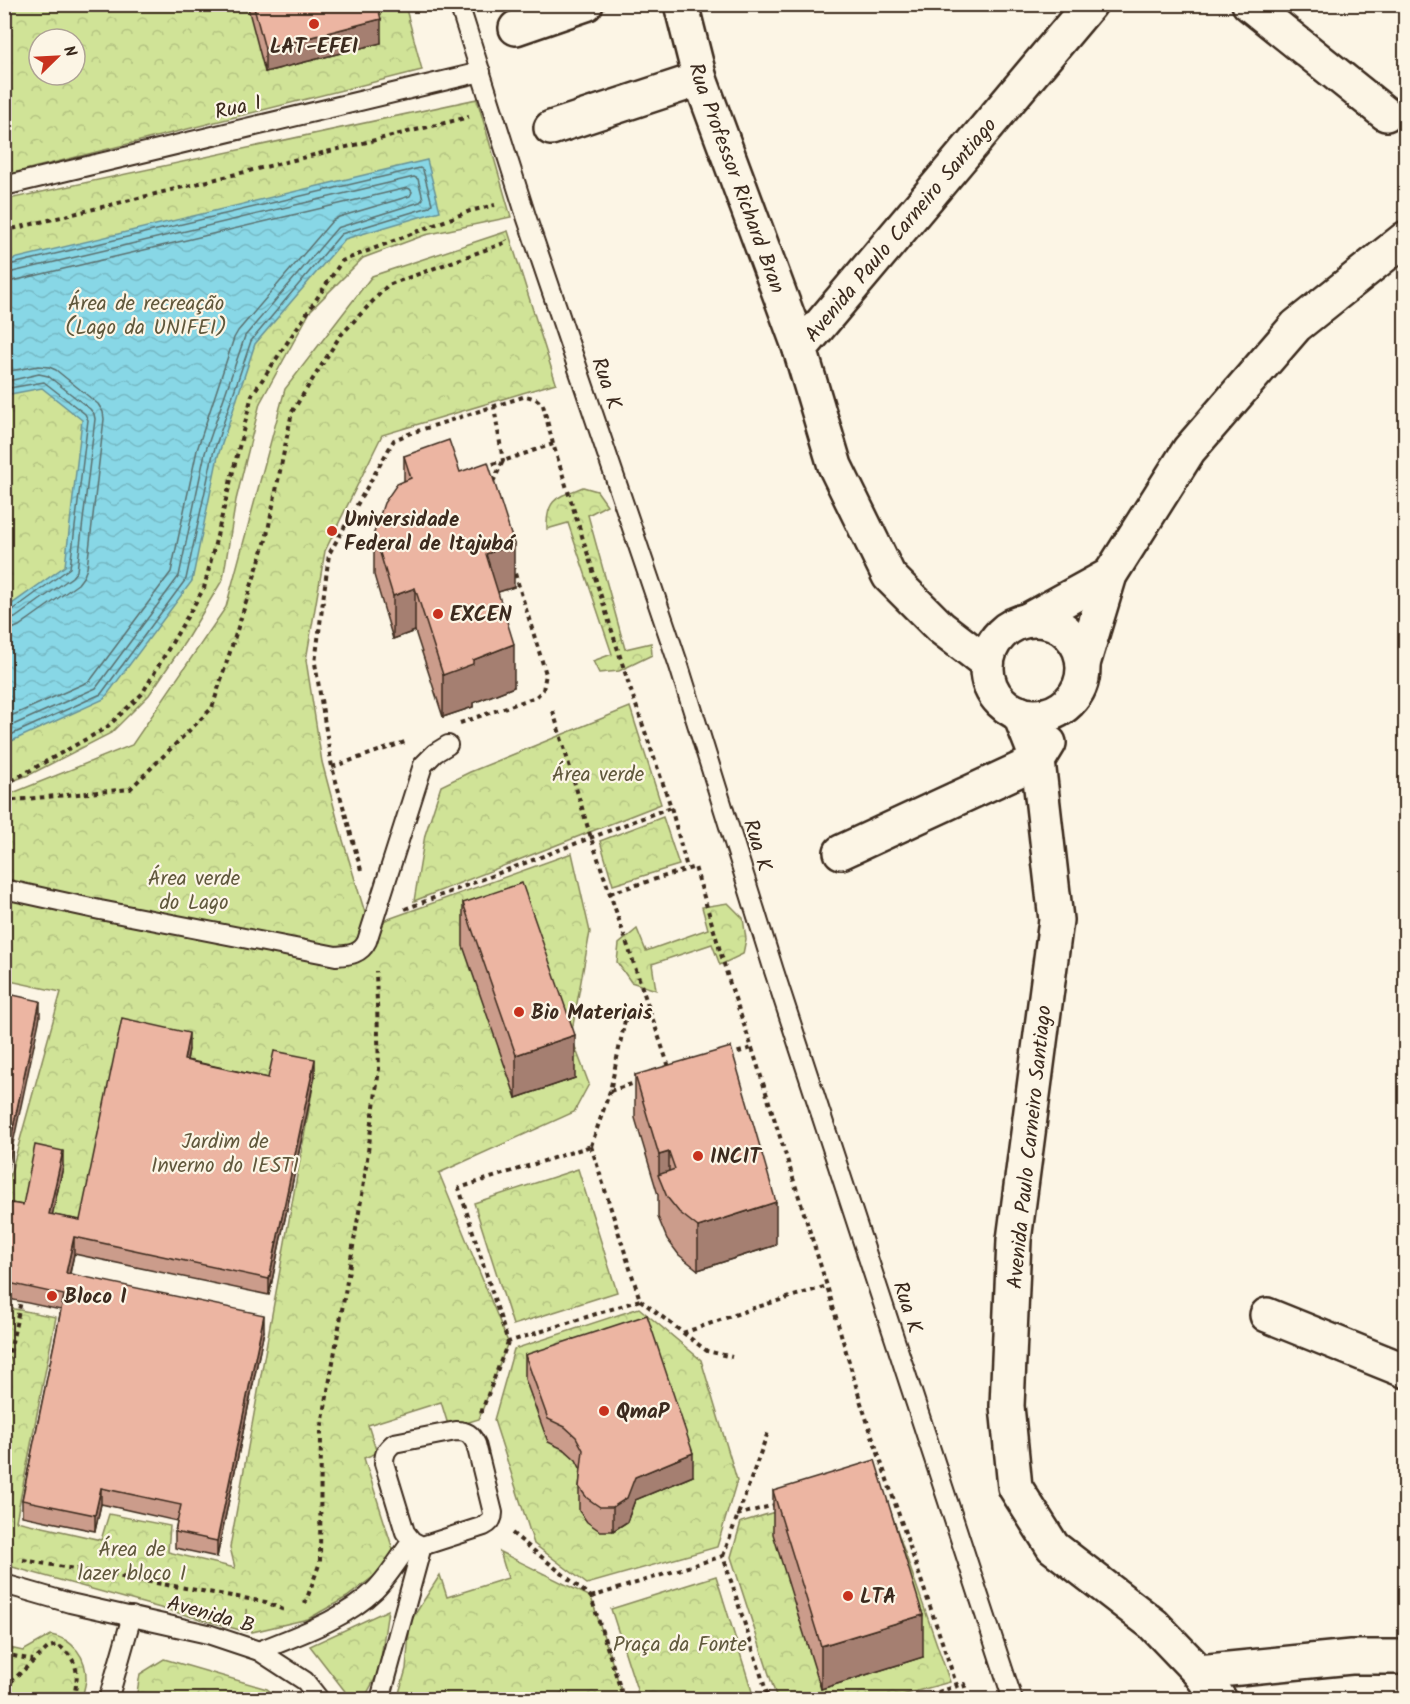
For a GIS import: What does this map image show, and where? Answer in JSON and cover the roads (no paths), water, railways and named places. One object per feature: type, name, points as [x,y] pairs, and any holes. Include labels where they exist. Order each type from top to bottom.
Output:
[{"type":"street","points":[[516,28],[586,4]]},
{"type":"street","name":"Rua Professor Richard Bran","points":[[681,4],[700,79],[800,349]]},
{"type":"street","name":"Avenida Paulo Carneiro Santiago","points":[[987,663],[940,627],[889,576],[835,466],[800,349],[1090,4]]},
{"type":"street","points":[[1249,4],[1386,114]]},
{"type":"street","points":[[551,128],[700,79]]},
{"type":"street","points":[[841,852],[1038,761],[1079,680],[1110,574],[1189,450],[1296,326],[1406,238]]},
{"type":"street","points":[[940,627],[1020,622],[1044,620],[1059,625],[1071,635],[1080,649],[1079,680],[1064,706],[1050,714],[1034,716],[1018,713],[1005,705],[994,693],[988,678],[987,663],[991,647],[1000,634],[1020,622],[1110,574]]},
{"type":"street","name":"Avenida Paulo Carneiro Santiago","points":[[1018,713],[1038,761],[1056,920],[1014,1240],[1007,1406],[1015,1487],[1053,1546],[1153,1624],[1199,1672],[1220,1700]]},
{"type":"street","points":[[1267,1315],[1406,1371]]},
{"type":"street","points":[[1199,1672],[1351,1658],[1406,1657]]},
{"type":"lane","name":"Rua K","points":[[459,4],[522,204],[679,666],[774,970],[1013,1700]]},
{"type":"lane","name":"Rua I","points":[[4,186],[481,72]]},
{"type":"lane","points":[[4,889],[336,956],[358,952],[367,941],[423,765],[435,753],[448,745]]},
{"type":"lane","points":[[259,1651],[322,1624],[356,1605],[376,1589],[417,1544],[489,1523],[493,1518],[493,1513],[476,1444],[471,1435],[465,1431],[394,1443],[384,1455],[384,1463],[405,1532],[417,1544]]},
{"type":"lane","points":[[380,1700],[417,1544]]},
{"type":"lane","name":"Avenida B","points":[[4,1584],[70,1603],[208,1634],[259,1651],[305,1681],[320,1700]]},
{"type":"lane","points":[[108,1700],[132,1616]]},
{"type":"water","name":"Área de recreação (Lago da UNIFEI)","points":[[427,160],[440,211],[345,239],[255,344],[218,456],[192,581],[104,699],[5,744],[5,609],[65,566],[82,420],[42,388],[5,395],[5,261]]},
{"type":"place","name":"LAT-EFEI","points":[[314,24]]},
{"type":"place","name":"Universidade Federal de Itajubá","points":[[332,531]]},
{"type":"place","name":"EXCEN","points":[[438,614]]},
{"type":"place","name":"Bio Materiais","points":[[519,1012]]},
{"type":"place","name":"INCIT","points":[[698,1156]]},
{"type":"place","name":"Bloco I","points":[[52,1296]]},
{"type":"place","name":"QmaP","points":[[604,1411]]},
{"type":"place","name":"LTA","points":[[848,1596]]},
{"type":"park label","name":"Área verde","points":[[598,774]]},
{"type":"park label","name":"Área verde do Lago","points":[[194,890]]},
{"type":"park label","name":"Jardim de Inverno do IESTI","points":[[225,1153]]},
{"type":"park label","name":"Área de lazer bloco I","points":[[132,1561]]},
{"type":"park label","name":"Praça da Fonte","points":[[680,1644]]}]
